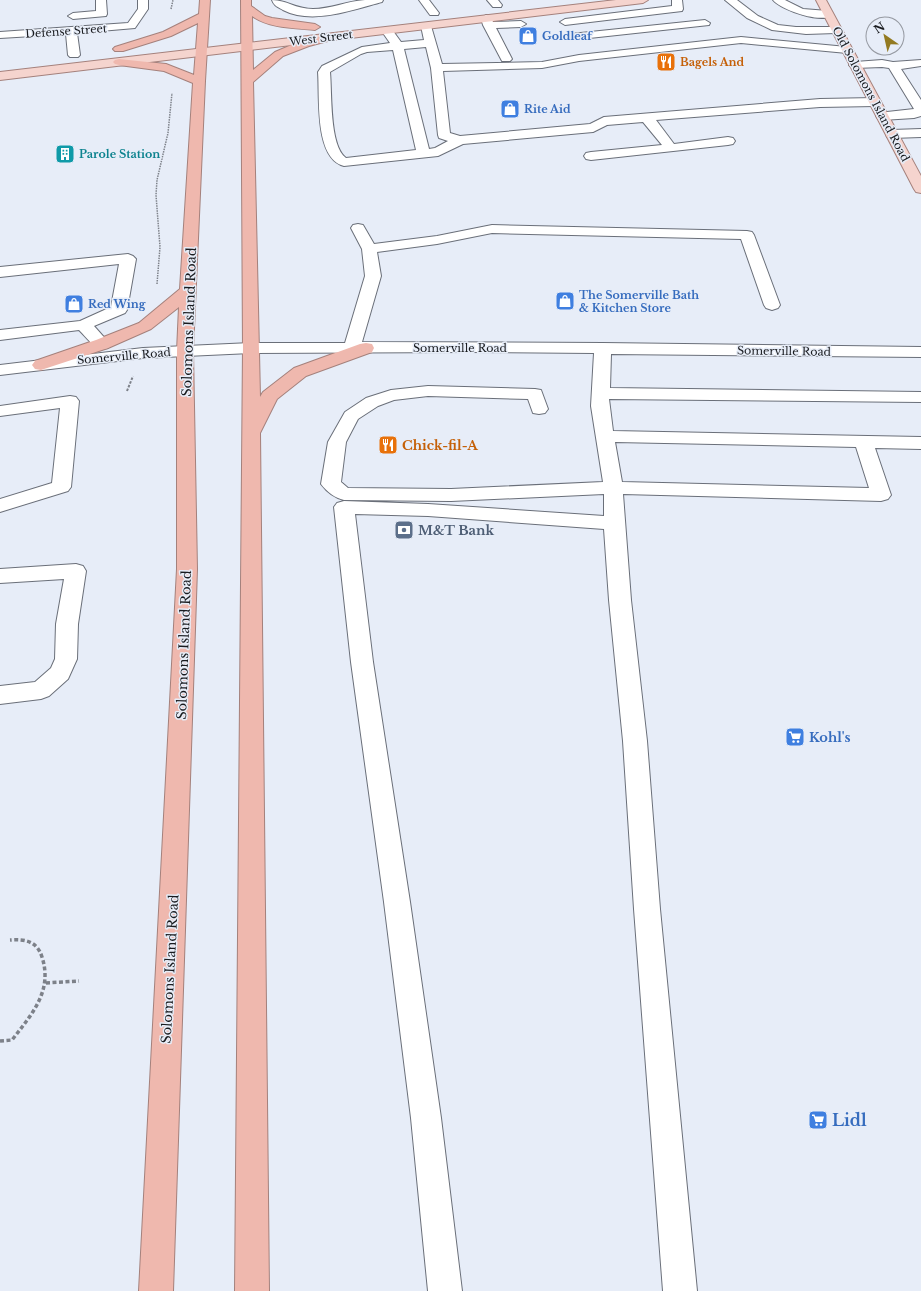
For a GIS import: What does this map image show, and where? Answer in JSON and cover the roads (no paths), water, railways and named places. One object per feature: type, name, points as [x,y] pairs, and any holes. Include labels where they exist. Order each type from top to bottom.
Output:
[{"type":"highway","name":"Solomons Island Road","points":[[156,1291],[187,570],[185,351],[199,81],[205,0]]},
{"type":"highway","points":[[246,4],[261,18],[271,21],[319,26]]},
{"type":"highway","points":[[246,4],[251,348],[252,1291]]},
{"type":"highway","points":[[119,50],[167,34],[203,16]]},
{"type":"highway","points":[[246,82],[279,54],[306,43],[335,36]]},
{"type":"highway","points":[[119,62],[166,68],[199,81]]},
{"type":"highway","points":[[40,365],[102,344],[145,326],[189,290]]},
{"type":"highway","points":[[251,435],[269,396],[300,372],[359,348]]},
{"type":"main road","points":[[559,10],[593,0]]},
{"type":"main road","name":"West Street","points":[[0,76],[119,62],[246,38],[335,36],[426,26],[487,22],[559,10],[643,0]]},
{"type":"main road","name":"Old Solomons Island Road","points":[[821,0],[882,116],[917,174],[921,189]]},
{"type":"main road","points":[[420,14],[437,12]]},
{"type":"main road","name":"West Street","points":[[269,32],[319,26]]},
{"type":"main road","name":"West Street","points":[[188,42],[201,46],[216,38]]},
{"type":"main road","points":[[104,51],[173,43]]},
{"type":"street","points":[[64,17],[102,14],[101,0]]},
{"type":"street","name":"Defense Street","points":[[0,35],[131,26],[143,9],[143,0]]},
{"type":"street","points":[[277,0],[278,3],[284,7],[295,12],[305,13],[318,13],[372,3]]},
{"type":"street","points":[[424,0],[437,12]]},
{"type":"street","points":[[734,0],[758,21],[767,24],[790,30],[836,30]]},
{"type":"street","points":[[778,0],[799,12],[828,14]]},
{"type":"street","points":[[565,22],[678,5],[713,26],[741,40]]},
{"type":"street","points":[[559,10],[579,58]]},
{"type":"street","points":[[43,19],[44,32]]},
{"type":"street","points":[[487,22],[521,24]]},
{"type":"street","points":[[487,22],[506,59]]},
{"type":"street","points":[[426,26],[437,68],[444,135],[460,140],[593,128],[604,122],[647,118],[820,103],[875,102]]},
{"type":"street","points":[[571,37],[713,26]]},
{"type":"street","points":[[71,30],[74,55]]},
{"type":"street","points":[[388,30],[397,45],[424,154]]},
{"type":"street","points":[[437,68],[542,65],[579,58],[741,40],[847,50]]},
{"type":"street","points":[[431,43],[366,49],[326,68],[324,72],[328,136],[338,160],[344,162],[438,152],[460,140]]},
{"type":"street","points":[[855,65],[882,63],[893,66],[921,62]]},
{"type":"street","points":[[882,116],[914,114],[921,111],[893,66]]},
{"type":"street","points":[[647,118],[671,148]]},
{"type":"street","points":[[892,134],[921,133]]},
{"type":"street","points":[[591,156],[728,141]]},
{"type":"street","points":[[358,228],[369,249],[373,276],[359,348]]},
{"type":"street","points":[[369,249],[437,240],[492,229],[747,235],[772,305]]},
{"type":"street","points":[[0,272],[128,259],[119,310],[83,325],[0,335]]},
{"type":"street","points":[[83,325],[102,344]]},
{"type":"street","name":"Somerville Road","points":[[0,370],[143,353],[251,348],[603,348],[921,352]]},
{"type":"street","points":[[603,348],[600,406],[613,488],[620,600],[635,740],[648,916],[680,1291]]},
{"type":"street","points":[[539,409],[536,394],[428,391],[391,395],[372,402],[351,416],[337,442],[331,484],[344,494],[451,495],[613,488],[881,495],[864,442]]},
{"type":"street","points":[[601,393],[921,397]]},
{"type":"street","points":[[0,412],[70,401],[61,487],[0,506]]},
{"type":"street","points":[[605,436],[921,443]]},
{"type":"street","points":[[444,1291],[426,1118],[396,895],[362,662],[344,507],[428,510],[614,523]]},
{"type":"street","points":[[0,576],[76,571],[67,624],[66,659],[60,673],[41,690],[0,695]]},
{"type":"place","name":"Goldleaf","points":[[528,36]]},
{"type":"place","name":"Bagels And","points":[[666,62]]},
{"type":"place","name":"Rite Aid","points":[[510,109]]},
{"type":"place","name":"Parole Station","points":[[65,154]]},
{"type":"place","name":"The Somerville Bath & Kitchen Store","points":[[565,301]]},
{"type":"place","name":"Red Wing","points":[[74,304]]},
{"type":"place","name":"Chick-fil-A","points":[[388,445]]},
{"type":"place","name":"M&T Bank","points":[[404,530]]},
{"type":"place","name":"Kohl's","points":[[795,737]]},
{"type":"place","name":"Lidl","points":[[818,1120]]}]
